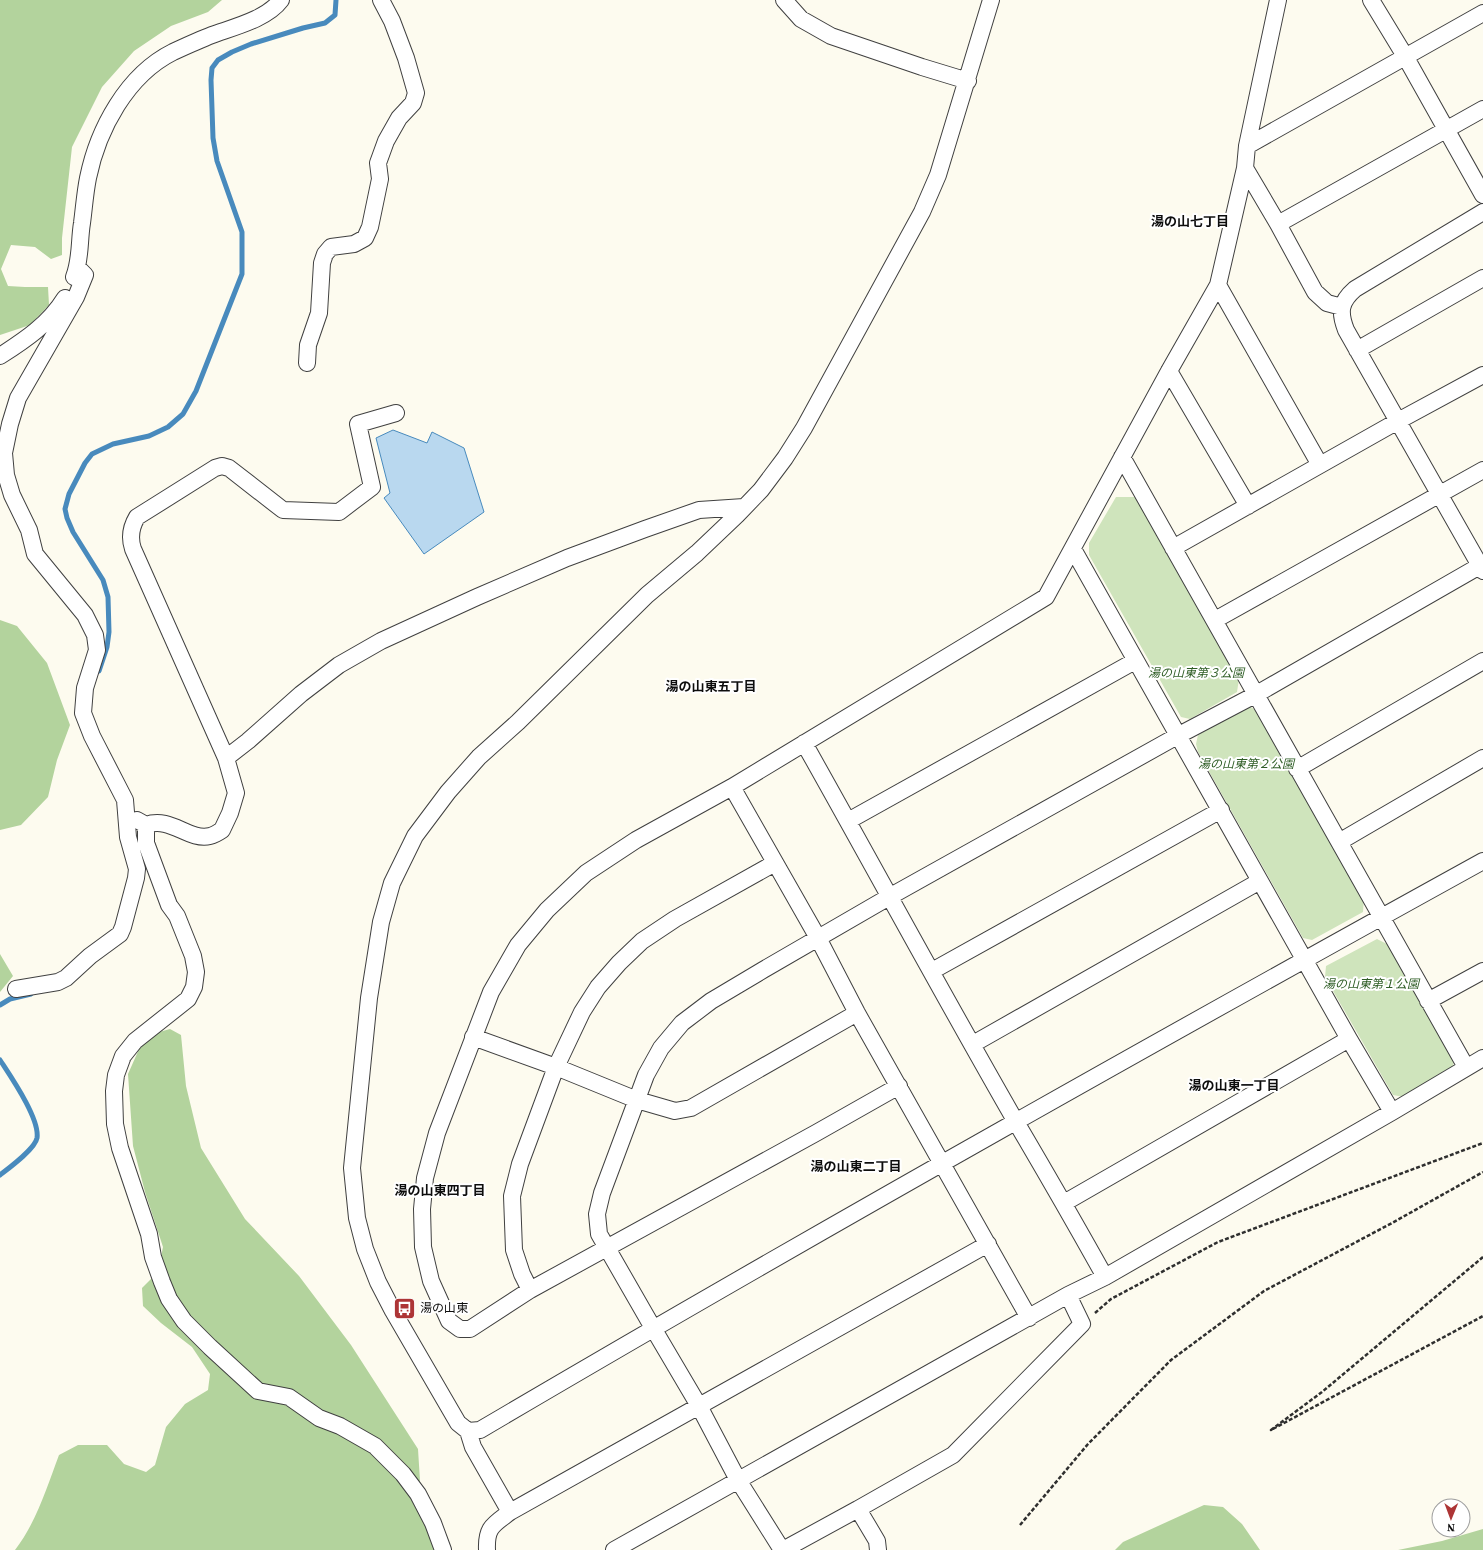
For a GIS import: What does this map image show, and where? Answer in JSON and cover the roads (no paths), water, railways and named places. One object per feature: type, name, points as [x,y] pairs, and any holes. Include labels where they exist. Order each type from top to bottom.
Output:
[{"type":"street","points":[[0,356],[23,342],[43,325],[58,308],[70,287],[78,268],[80,234],[88,178],[99,143],[114,109],[135,81],[154,64],[172,53],[201,40],[254,20],[277,6],[281,0]]},
{"type":"street","points":[[307,363],[308,345],[319,313],[322,263],[324,254],[331,247],[354,244],[364,238],[370,227],[380,178],[378,163],[386,141],[399,118],[413,103],[416,93],[406,58],[392,21],[381,0]]},
{"type":"street","points":[[784,0],[801,19],[831,36],[968,81]]},
{"type":"street","points":[[510,1512],[473,1447],[468,1431],[458,1423],[393,1311],[378,1282],[365,1249],[356,1218],[352,1168],[368,998],[381,922],[392,883],[415,836],[448,792],[479,756],[518,722],[647,595],[697,553],[761,490],[785,458],[804,428],[922,212],[938,175],[968,81],[991,0]]},
{"type":"street","points":[[899,1086],[530,1290],[470,1329],[460,1329],[449,1321],[431,1281],[423,1247],[422,1209],[425,1178],[437,1133],[473,1037],[491,992],[518,945],[546,910],[586,873],[636,840],[732,786],[1046,597],[1169,371],[1218,285],[1244,168],[1247,146],[1278,0]]},
{"type":"street","points":[[1371,0],[1405,56],[1483,195]]},
{"type":"street","points":[[1247,146],[1483,13]]},
{"type":"street","points":[[1278,224],[1483,109]]},
{"type":"street","points":[[1244,168],[1278,224],[1315,292],[1327,303],[1342,307]]},
{"type":"street","points":[[1068,1295],[1082,1324],[952,1455],[858,1509],[782,1550],[738,1480],[699,1406],[652,1328],[599,1234],[597,1214],[602,1193],[646,1075],[661,1048],[682,1023],[711,1002],[889,897],[1178,735],[1255,696],[1482,567],[1357,350],[1344,324],[1342,318],[1342,307],[1346,297],[1355,289],[1483,212]]},
{"type":"street","points":[[16,989],[58,982],[66,978],[90,956],[120,934],[123,928],[137,870],[128,838],[124,800],[89,729],[83,713],[85,688],[97,650],[95,635],[85,615],[35,554],[29,530],[12,495],[6,475],[4,453],[10,424],[18,398],[76,297],[85,275],[78,268]]},
{"type":"street","points":[[1357,350],[1483,278]]},
{"type":"street","points":[[1218,285],[1320,465]]},
{"type":"street","points":[[1169,371],[1248,506]]},
{"type":"street","points":[[1173,548],[1398,421],[1483,375]]},
{"type":"street","points":[[126,814],[146,825],[154,822],[166,824],[192,834],[210,836],[222,830],[230,813],[236,793],[226,758],[133,548],[131,531],[133,523],[137,517],[215,468],[222,466],[229,468],[283,510],[339,512],[372,487],[358,424],[396,413]]},
{"type":"street","points":[[1122,457],[1215,620],[1255,696],[1466,1068]]},
{"type":"street","points":[[1215,620],[1483,470]]},
{"type":"street","points":[[226,758],[248,741],[301,694],[339,665],[381,641],[567,558],[699,510],[744,507]]},
{"type":"street","points":[[1073,549],[1349,1039],[1392,1112]]},
{"type":"street","points":[[848,821],[1135,661]]},
{"type":"street","points":[[1297,769],[1483,661]]},
{"type":"street","points":[[804,743],[889,897],[1016,1122],[1064,1202],[1105,1277]]},
{"type":"street","points":[[1338,842],[1483,758]]},
{"type":"street","points":[[732,786],[818,938],[857,1013],[1029,1318]]},
{"type":"street","points":[[932,971],[1221,810]]},
{"type":"street","points":[[146,825],[146,843],[169,905],[177,916],[193,956],[196,972],[194,987],[188,999],[135,1042],[123,1056],[116,1081],[115,1124],[120,1148],[149,1234],[153,1257],[162,1282],[169,1298],[184,1321],[258,1391],[289,1397],[319,1418],[340,1426],[375,1446],[403,1474],[418,1494],[433,1522],[443,1550]]},
{"type":"street","points":[[468,1431],[480,1430],[652,1328],[942,1162],[1483,861]]},
{"type":"street","points":[[530,1290],[522,1274],[514,1250],[512,1196],[520,1164],[556,1067],[582,1012],[598,987],[619,963],[642,942],[675,919],[775,863]]},
{"type":"street","points":[[973,1044],[1260,881]]},
{"type":"street","points":[[1428,1001],[1483,970]]},
{"type":"street","points":[[473,1037],[556,1067],[636,1100],[675,1111],[691,1108],[857,1013]]},
{"type":"street","points":[[1064,1202],[1349,1039]]},
{"type":"street","points":[[614,1550],[1068,1295],[1105,1277],[1483,1058]]},
{"type":"street","points":[[487,1550],[486,1535],[493,1524],[510,1512],[988,1244]]},
{"type":"street","points":[[858,1509],[876,1541],[878,1550]]},
{"type":"water","points":[[393,430],[427,443],[432,432],[464,448],[484,512],[424,554],[384,498],[390,493],[376,438]]},
{"type":"waterway","points":[[99,671],[107,647],[109,632],[108,597],[103,580],[73,532],[67,518],[65,509],[69,494],[85,463],[92,454],[113,444],[149,436],[168,427],[183,414],[196,391],[242,274],[242,232],[217,161],[213,138],[212,68],[218,60],[251,44],[325,23],[335,15],[336,0]]},
{"type":"waterway","points":[[0,1005],[10,999],[31,994]]},
{"type":"waterway","points":[[0,1060],[30,1109],[37,1130],[37,1138],[32,1147],[27,1153],[0,1175]]},
{"type":"place","name":"湯の山東","points":[[405,1308]]},
{"type":"district","name":"湯の山七丁目","points":[[1190,221]]},
{"type":"district","name":"湯の山東五丁目","points":[[711,686]]},
{"type":"district","name":"湯の山東一丁目","points":[[1234,1085]]},
{"type":"district","name":"湯の山東二丁目","points":[[856,1166]]},
{"type":"district","name":"湯の山東四丁目","points":[[440,1190]]},
{"type":"park label","name":"湯の山東第３公園","points":[[1196,673]]},
{"type":"park label","name":"湯の山東第２公園","points":[[1246,764]]},
{"type":"park label","name":"湯の山東第１公園","points":[[1371,984]]}]
